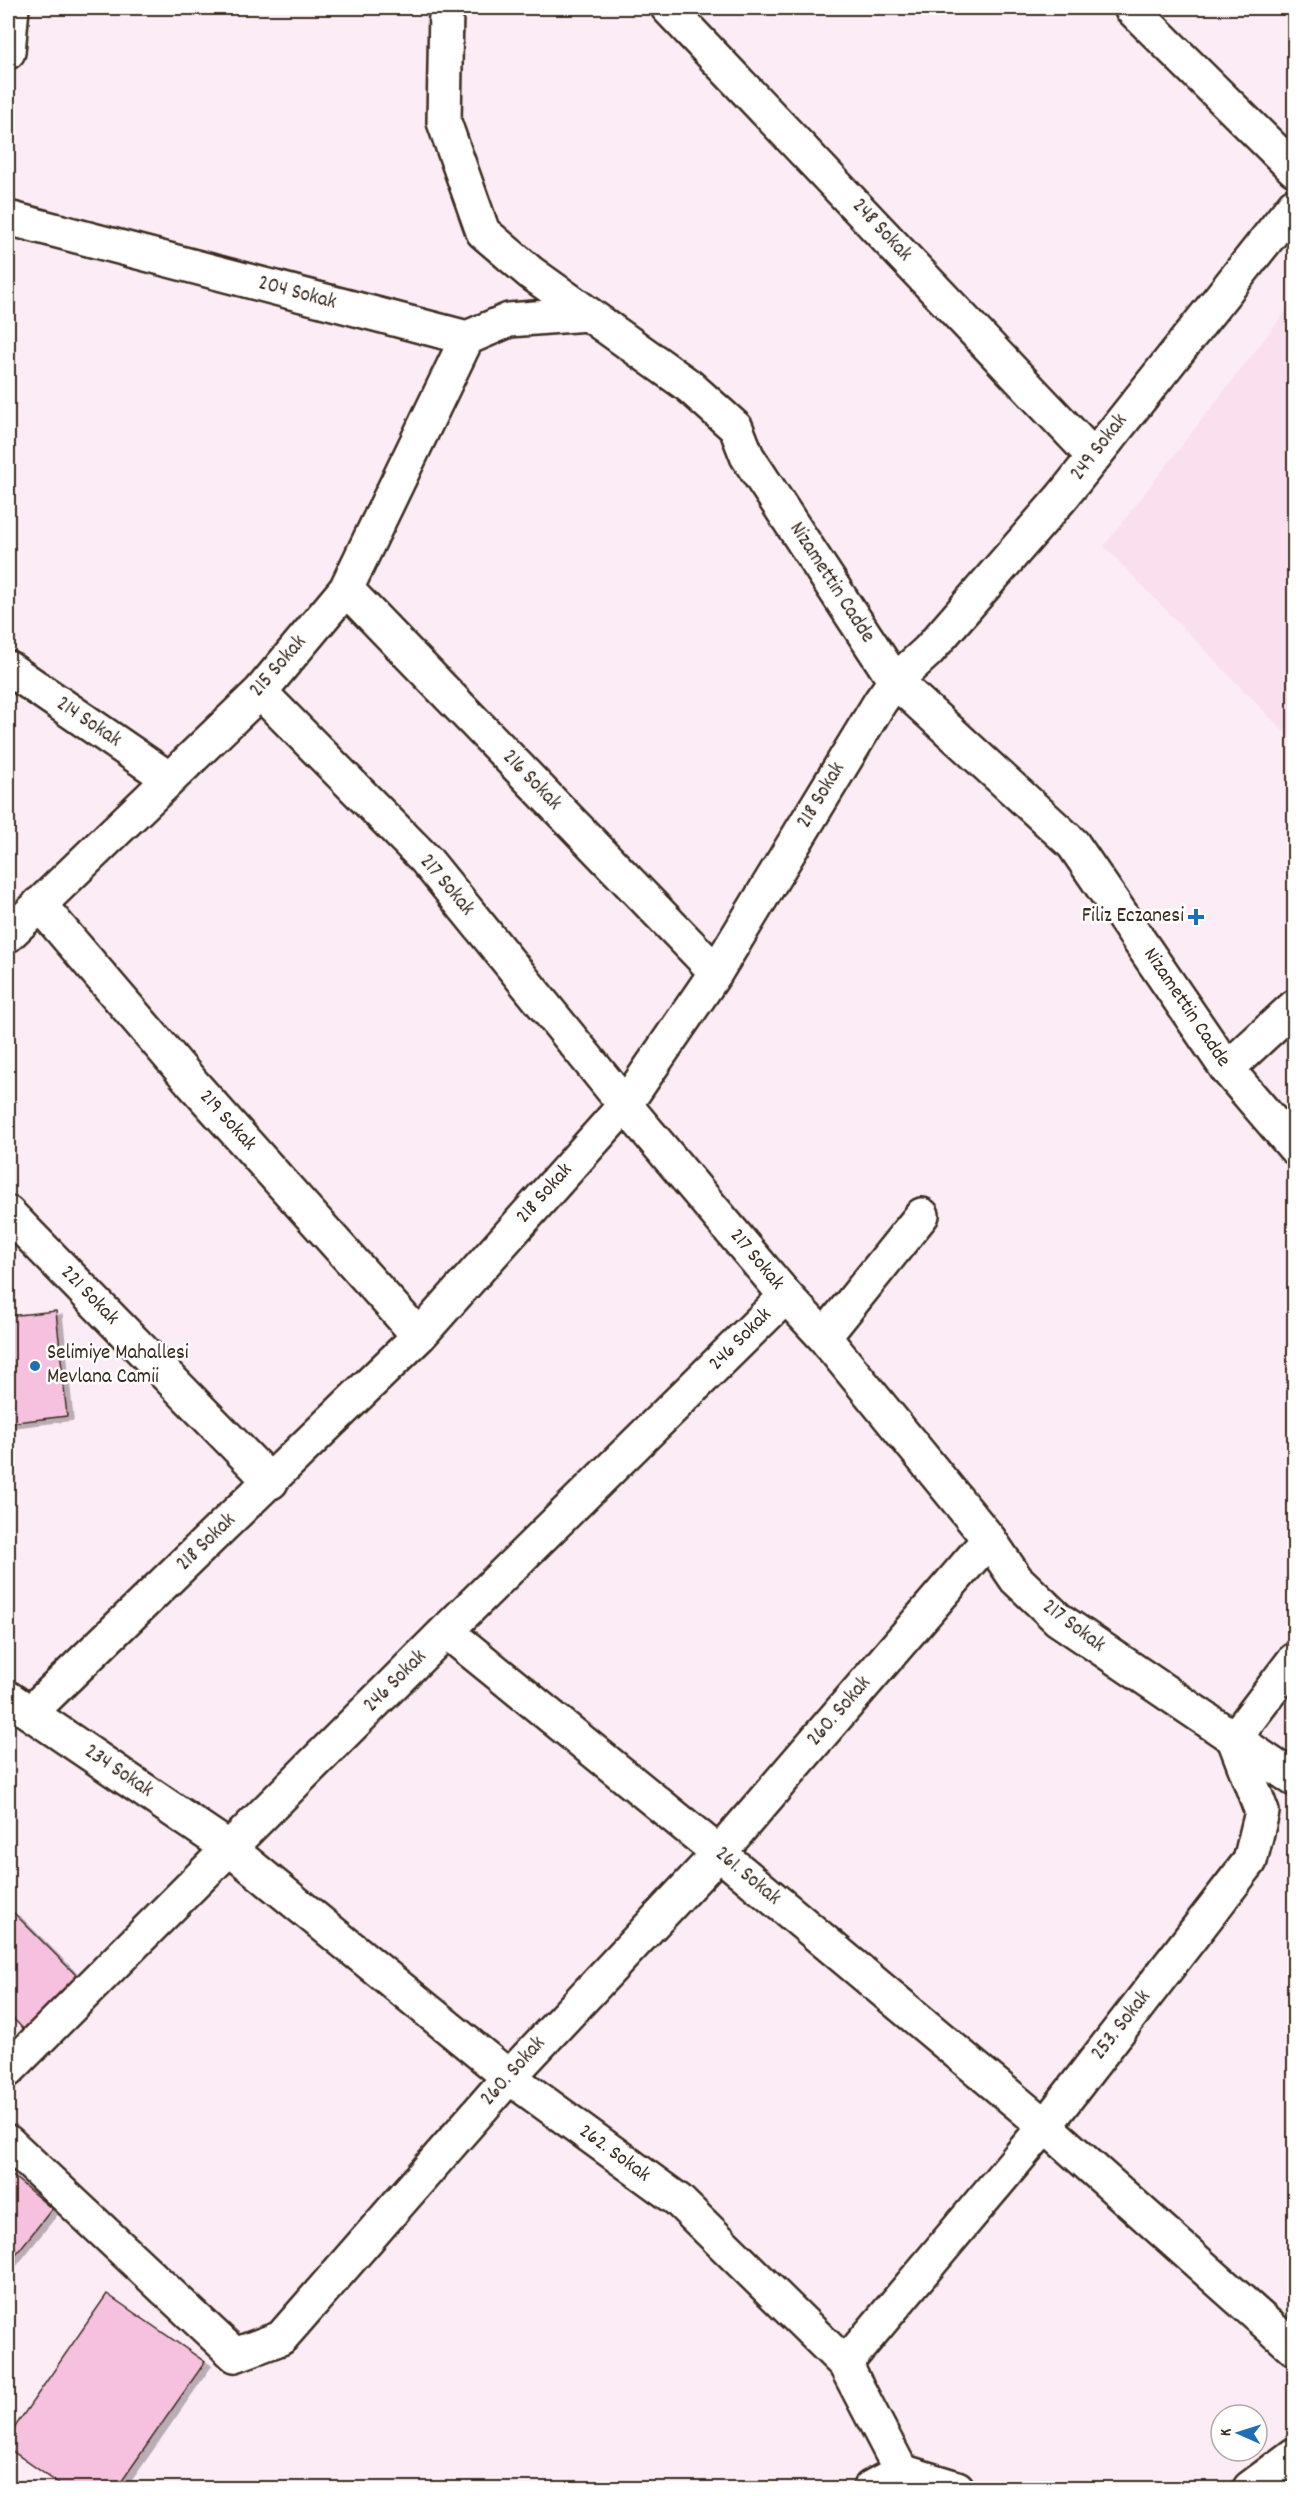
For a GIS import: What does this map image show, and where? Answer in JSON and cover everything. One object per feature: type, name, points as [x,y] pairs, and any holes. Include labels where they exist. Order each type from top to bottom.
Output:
[{"type":"street","points":[[8,52],[12,8]]},
{"type":"street","name":"Nizamettin Cadde","points":[[446,8],[444,123],[483,232],[531,273],[689,386],[736,428],[747,456],[895,681],[1073,844],[1227,1070],[1294,1147]]},
{"type":"street","name":"248 Sokak","points":[[668,8],[1093,456]]},
{"type":"street","points":[[1131,8],[1294,169]]},
{"type":"street","name":"249 Sokak","points":[[895,681],[928,651],[1054,505],[1294,205]]},
{"type":"street","name":"204 Sokak","points":[[8,218],[467,338]]},
{"type":"street","points":[[467,338],[509,320],[587,314]]},
{"type":"street","name":"215 Sokak","points":[[8,935],[168,778],[260,692],[346,590],[467,338]]},
{"type":"street","name":"216 Sokak","points":[[346,590],[716,972]]},
{"type":"street","name":"214 Sokak","points":[[8,668],[168,778]]},
{"type":"street","name":"218 Sokak","points":[[19,1705],[271,1482],[419,1336],[625,1105],[716,972],[895,681]]},
{"type":"street","name":"217 Sokak","points":[[260,692],[426,860],[625,1105],[786,1296],[824,1337],[989,1539],[1016,1579],[1058,1619],[1294,1779]]},
{"type":"street","name":"219 Sokak","points":[[39,904],[194,1085],[419,1336]]},
{"type":"street","points":[[1227,1070],[1294,1007]]},
{"type":"street","name":"221 Sokak","points":[[8,1214],[271,1482]]},
{"type":"street","points":[[824,1337],[922,1215]]},
{"type":"street","name":"246 Sokak","points":[[8,2070],[446,1631],[786,1296]]},
{"type":"street","name":"260. Sokak","points":[[8,2142],[235,2355],[281,2338],[508,2077],[719,1853],[989,1539]]},
{"type":"street","name":"261. Sokak","points":[[446,1631],[719,1853],[1045,2126],[1294,2348]]},
{"type":"street","points":[[1233,1739],[1294,1660]]},
{"type":"street","name":"234 Sokak","points":[[19,1705],[229,1848]]},
{"type":"street","name":"253. Sokak","points":[[845,2364],[1045,2126],[1250,1861],[1262,1812],[1233,1739]]},
{"type":"street","name":"262. Sokak","points":[[229,1848],[508,2077],[678,2200],[845,2364],[901,2471]]},
{"type":"street","points":[[1250,2488],[1294,2455]]},
{"type":"street","points":[[870,2488],[901,2471],[957,2488]]},
{"type":"shaded area","points":[[1294,301],[1294,742],[1104,546]]},
{"type":"building","name":"Selimiye Mahallesi Mevlana Camii","points":[[56,1311],[67,1416],[8,1423],[8,1316]]},
{"type":"building","points":[[14,1913],[82,1981],[28,2034],[8,2013],[8,1919]]},
{"type":"building","points":[[8,2172],[52,2209],[9,2263],[8,2262]]},
{"type":"building","points":[[107,2294],[205,2362],[117,2488],[65,2488],[8,2448],[8,2437]]},
{"type":"place","name":"Filiz Eczanesi","points":[[1196,917]]},
{"type":"place","name":"Selimiye Mahallesi Mevlana Camii","points":[[35,1366]]}]
